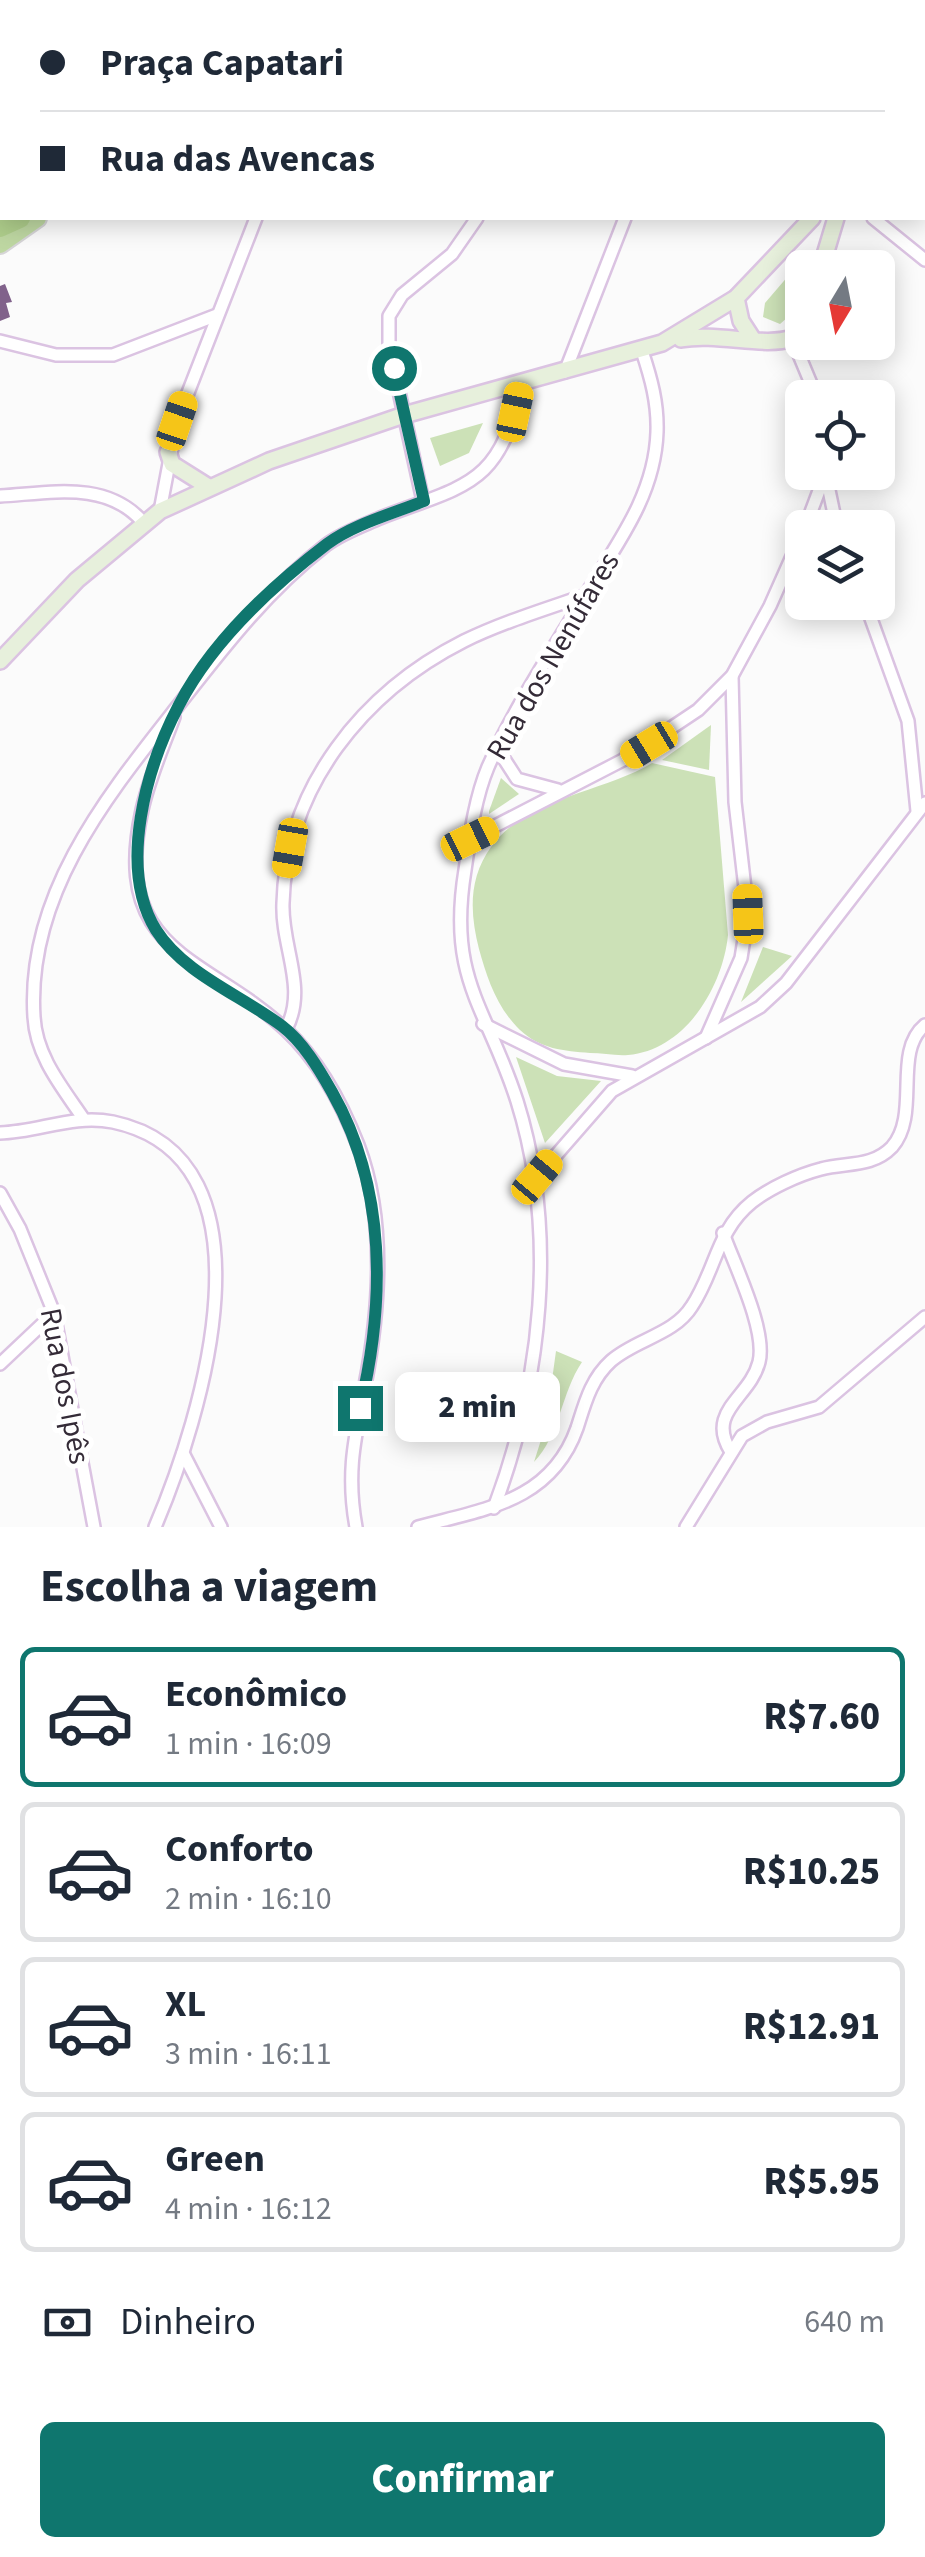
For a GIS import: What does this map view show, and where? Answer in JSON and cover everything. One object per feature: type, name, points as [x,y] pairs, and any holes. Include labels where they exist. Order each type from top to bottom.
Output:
[{"type":"highway","points":[[0,244],[33,220]]},
{"type":"main road","points":[[662,343],[736,298],[811,220]]},
{"type":"main road","points":[[826,250],[834,225]]},
{"type":"main road","points":[[736,298],[741,321],[752,338]]},
{"type":"main road","points":[[0,661],[76,580],[143,522],[207,486],[404,415],[662,343],[700,335],[774,342],[785,340]]},
{"type":"main road","points":[[168,452],[172,464],[207,486]]},
{"type":"street","points":[[160,511],[168,452],[255,220]]},
{"type":"street","points":[[424,501],[388,346],[389,316],[402,295],[452,254],[476,220]]},
{"type":"street","points":[[565,372],[624,220]]},
{"type":"street","points":[[875,220],[925,260]]},
{"type":"street","points":[[0,341],[56,355],[113,356],[218,315]]},
{"type":"street","name":"Rua dos Nenúfares","points":[[537,1177],[516,1097],[464,970],[460,937],[470,839],[480,787],[497,748],[631,522],[650,477],[656,400],[642,350]]},
{"type":"street","points":[[84,1118],[40,1050],[34,1004],[42,942],[78,841],[118,780],[249,613],[330,542],[474,480],[498,456],[522,382]]},
{"type":"street","points":[[0,496],[101,494],[130,507],[143,522]]},
{"type":"street","points":[[470,839],[649,745],[698,710],[732,676],[785,573]]},
{"type":"street","points":[[286,1029],[296,1010],[282,922],[283,885],[304,804],[323,766],[372,705],[430,660],[466,640],[586,595]]},
{"type":"street","points":[[494,1508],[532,1381],[539,1248],[537,1177],[588,1114],[632,1076],[760,1006],[786,983],[921,807],[908,721],[872,620]]},
{"type":"street","points":[[706,1038],[741,958],[748,914],[734,789],[732,676]]},
{"type":"street","points":[[179,704],[142,810],[138,865],[143,901],[156,930],[177,954],[286,1029],[318,1068],[358,1146],[376,1230],[373,1334],[349,1466],[356,1527]]},
{"type":"street","points":[[497,748],[517,779],[560,790]]},
{"type":"street","points":[[483,1024],[564,1064],[632,1076]]},
{"type":"street","points":[[418,1527],[494,1508],[529,1492],[559,1463],[597,1377],[610,1362],[686,1316],[723,1233],[754,1201],[815,1170],[866,1162],[891,1148],[906,1113],[914,1041],[925,1025]]},
{"type":"street","points":[[0,1133],[84,1118],[141,1130],[177,1151],[192,1169],[209,1206],[215,1258],[210,1322],[183,1453],[154,1527]]},
{"type":"street","name":"Rua dos Ipês","points":[[0,1194],[20,1228],[54,1313],[94,1527]]},
{"type":"street","points":[[723,1233],[760,1346],[756,1369],[722,1422],[723,1440],[730,1452]]},
{"type":"street","points":[[0,1364],[54,1313]]},
{"type":"street","points":[[686,1527],[730,1452],[752,1428],[804,1413],[832,1398],[925,1317]]},
{"type":"street","points":[[183,1453],[220,1527]]},
{"type":"green space","points":[[785,280],[785,320],[780,324],[763,317],[765,303]]},
{"type":"green space","points":[[483,423],[469,453],[440,466],[430,438]]},
{"type":"green space","points":[[711,725],[709,770],[662,760]]},
{"type":"green space","points":[[652,763],[715,777],[728,935],[718,975],[698,1012],[684,1028],[649,1050],[619,1055],[544,1045],[512,1021],[489,982],[474,923],[473,897],[478,872],[491,847],[524,817]]},
{"type":"green space","points":[[501,778],[519,794],[489,814],[489,811]]},
{"type":"green space","points":[[763,947],[792,956],[741,1002]]},
{"type":"green space","points":[[516,1057],[557,1076],[601,1081],[545,1143]]},
{"type":"green space","points":[[556,1351],[582,1362],[550,1439],[534,1462],[546,1424]]},
{"type":"building","points":[[5,284],[12,302],[6,303],[10,317],[0,321],[0,286]]},
{"type":"route","points":[[360,1408],[373,1334],[377,1275],[376,1230],[358,1146],[318,1068],[286,1029],[199,971],[156,930],[143,901],[138,839],[149,785],[179,704],[249,613],[330,542],[424,501],[394,368]]}]
